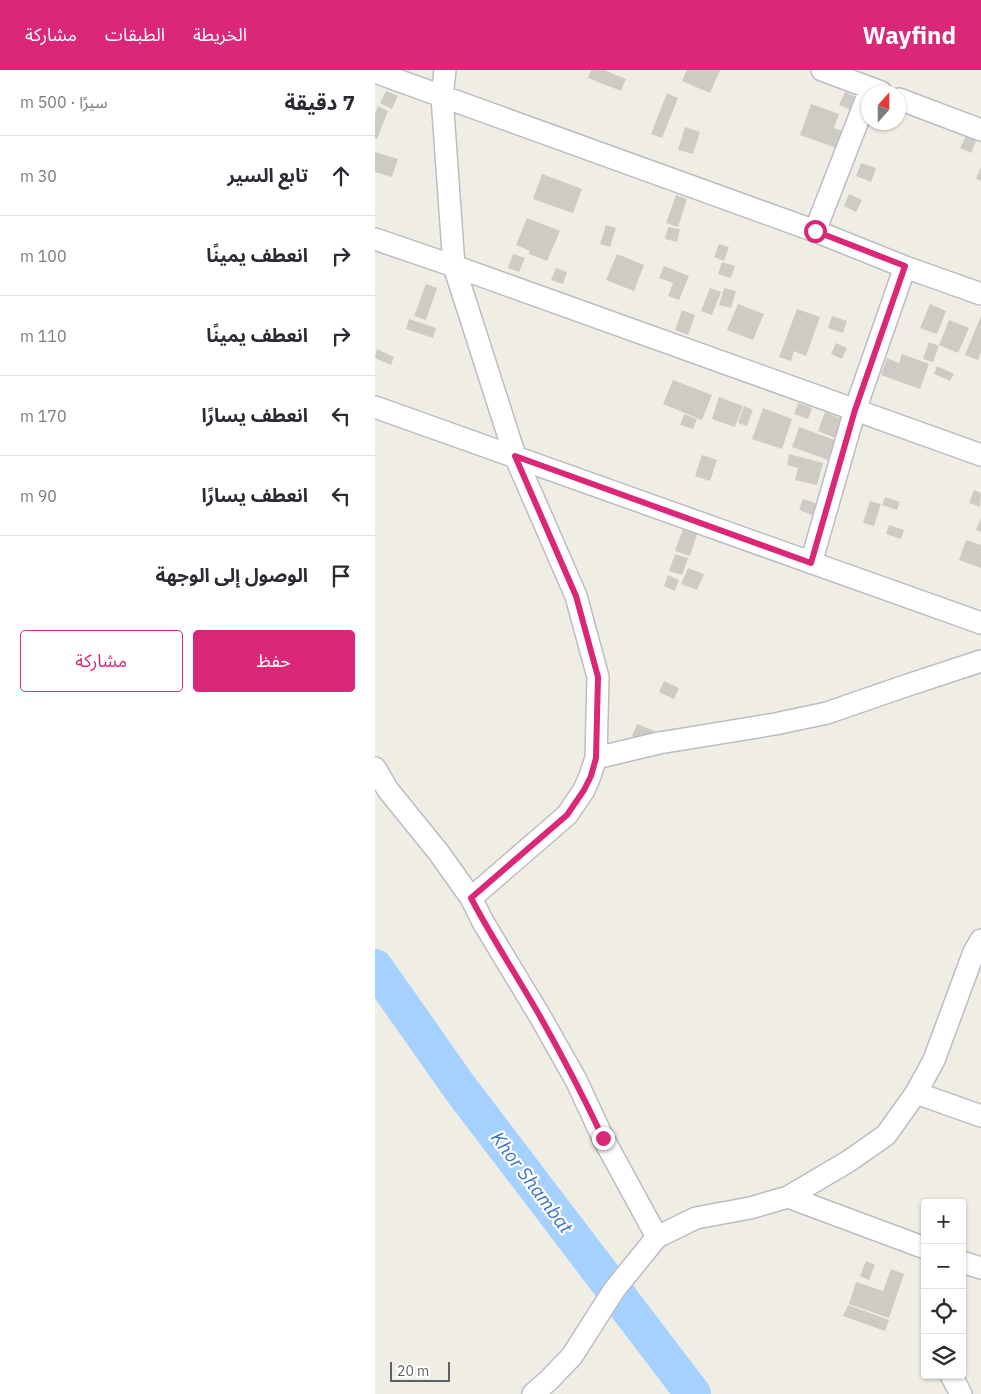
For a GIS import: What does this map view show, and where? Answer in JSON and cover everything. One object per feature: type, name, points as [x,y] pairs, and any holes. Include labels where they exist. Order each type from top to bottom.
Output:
[{"type":"street","points":[[445,70],[442,97],[454,266],[515,456],[576,596],[598,677],[596,758],[591,776],[584,790],[567,815],[471,898]]},
{"type":"street","points":[[822,70],[861,87]]},
{"type":"street","points":[[375,72],[815,231],[981,294]]},
{"type":"street","points":[[906,102],[981,130]]},
{"type":"street","points":[[815,231],[861,121]]},
{"type":"street","points":[[375,239],[981,455]]},
{"type":"street","points":[[811,563],[855,410],[905,266]]},
{"type":"street","points":[[375,407],[981,622]]},
{"type":"street","points":[[596,758],[659,743],[775,724],[827,713],[902,686],[981,661]]},
{"type":"street","points":[[375,768],[388,790],[439,853],[471,898],[483,922],[576,1080],[603,1138],[657,1237]]},
{"type":"street","points":[[533,1394],[572,1356],[614,1290],[657,1237],[696,1218],[750,1208],[788,1197],[849,1161],[886,1135],[917,1093],[934,1060],[979,949]]},
{"type":"street","points":[[917,1093],[981,1116]]},
{"type":"street","points":[[788,1197],[921,1247]]},
{"type":"street","points":[[966,1263],[981,1268]]},
{"type":"street","points":[[953,1379],[961,1394]]},
{"type":"building","points":[[591,70],[604,70],[626,79],[621,91],[588,78]]},
{"type":"building","points":[[687,70],[720,70],[710,93],[682,81]]},
{"type":"building","points":[[386,91],[398,96],[392,109],[380,103]]},
{"type":"building","points":[[845,92],[858,98],[852,110],[839,105]]},
{"type":"building","points":[[667,93],[678,98],[662,138],[651,134]]},
{"type":"building","points":[[811,104],[839,114],[834,128],[846,132],[839,149],[800,135]]},
{"type":"building","points":[[378,106],[388,111],[377,139],[375,138],[375,114]]},
{"type":"building","points":[[685,127],[700,132],[693,154],[678,150]]},
{"type":"building","points":[[966,136],[976,141],[971,153],[960,148]]},
{"type":"building","points":[[375,152],[398,159],[392,177],[375,172]]},
{"type":"building","points":[[861,163],[876,168],[871,182],[856,176]]},
{"type":"building","points":[[981,167],[981,181],[976,179]]},
{"type":"building","points":[[542,174],[582,189],[573,213],[533,199]]},
{"type":"building","points":[[849,194],[862,200],[856,212],[844,206]]},
{"type":"building","points":[[676,195],[687,199],[678,227],[666,223]]},
{"type":"building","points":[[527,218],[560,231],[547,261],[529,254],[530,251],[516,245]]},
{"type":"building","points":[[606,225],[616,228],[610,247],[600,244]]},
{"type":"building","points":[[668,227],[680,229],[677,242],[665,239]]},
{"type":"building","points":[[719,244],[729,247],[724,261],[714,257]]},
{"type":"building","points":[[513,254],[525,258],[519,272],[508,268]]},
{"type":"building","points":[[617,254],[644,265],[634,291],[606,280]]},
{"type":"building","points":[[722,262],[735,266],[731,278],[718,274]]},
{"type":"building","points":[[664,266],[689,276],[679,300],[668,296],[673,283],[659,278]]},
{"type":"building","points":[[556,268],[567,272],[563,284],[551,280]]},
{"type":"building","points":[[426,284],[437,288],[426,320],[414,316]]},
{"type":"building","points":[[710,288],[721,292],[712,315],[701,311]]},
{"type":"building","points":[[724,288],[736,291],[731,308],[719,305]]},
{"type":"building","points":[[738,304],[764,314],[753,340],[727,330]]},
{"type":"building","points":[[930,304],[946,311],[937,334],[920,328]]},
{"type":"building","points":[[797,309],[820,317],[806,356],[794,351],[791,361],[779,357]]},
{"type":"building","points":[[682,310],[695,315],[688,335],[675,330]]},
{"type":"building","points":[[832,316],[847,321],[843,333],[828,328]]},
{"type":"building","points":[[981,316],[981,352],[978,360],[965,355]]},
{"type":"building","points":[[409,319],[436,328],[433,338],[406,329]]},
{"type":"building","points":[[949,320],[969,328],[958,353],[939,345]]},
{"type":"building","points":[[929,342],[939,346],[933,362],[923,359]]},
{"type":"building","points":[[836,343],[847,348],[842,359],[831,354]]},
{"type":"building","points":[[377,349],[394,357],[391,365],[375,358]]},
{"type":"building","points":[[902,354],[929,364],[920,389],[881,375],[887,358],[899,363]]},
{"type":"building","points":[[937,366],[954,374],[950,381],[934,374]]},
{"type":"building","points":[[673,380],[712,395],[702,420],[663,404]]},
{"type":"building","points":[[719,397],[743,406],[735,427],[712,419]]},
{"type":"building","points":[[798,403],[812,408],[808,419],[794,414]]},
{"type":"building","points":[[744,406],[753,410],[747,426],[738,423]]},
{"type":"building","points":[[763,408],[792,419],[782,449],[752,439]]},
{"type":"building","points":[[825,412],[847,421],[840,440],[818,431]]},
{"type":"building","points":[[684,414],[697,419],[693,429],[680,425]]},
{"type":"building","points":[[799,427],[835,440],[828,460],[792,447]]},
{"type":"building","points":[[789,454],[823,463],[817,485],[795,480],[798,468],[787,465]]},
{"type":"building","points":[[702,455],[717,460],[710,481],[695,476]]},
{"type":"building","points":[[974,490],[981,493],[980,507],[969,503]]},
{"type":"building","points":[[885,497],[900,502],[897,510],[882,505]]},
{"type":"building","points":[[803,499],[818,504],[814,516],[799,510]]},
{"type":"building","points":[[870,501],[881,504],[874,526],[863,523]]},
{"type":"building","points":[[981,518],[981,532],[976,530]]},
{"type":"building","points":[[889,525],[904,530],[901,539],[886,534]]},
{"type":"building","points":[[683,529],[697,534],[690,556],[675,551]]},
{"type":"building","points":[[966,540],[981,545],[981,568],[959,560]]},
{"type":"building","points":[[675,554],[688,558],[682,575],[669,571]]},
{"type":"building","points":[[688,568],[704,574],[697,590],[681,584]]},
{"type":"building","points":[[668,575],[679,580],[675,591],[664,586]]},
{"type":"building","points":[[664,681],[679,688],[674,699],[659,692]]},
{"type":"building","points":[[637,724],[655,731],[650,744],[632,736]]},
{"type":"building","points":[[866,1261],[875,1265],[869,1280],[860,1276]]},
{"type":"building","points":[[891,1269],[904,1274],[889,1318],[849,1304],[856,1282],[883,1291]]},
{"type":"building","points":[[848,1305],[889,1320],[885,1331],[843,1316]]},
{"type":"waterway","name":"Khor Shambat","points":[[375,967],[460,1088],[693,1394]]},
{"type":"route","points":[[603,1138],[576,1080],[483,922],[471,898],[567,815],[584,790],[591,776],[596,758],[598,677],[576,596],[515,456],[811,563],[855,410],[905,266],[815,231]]}]
